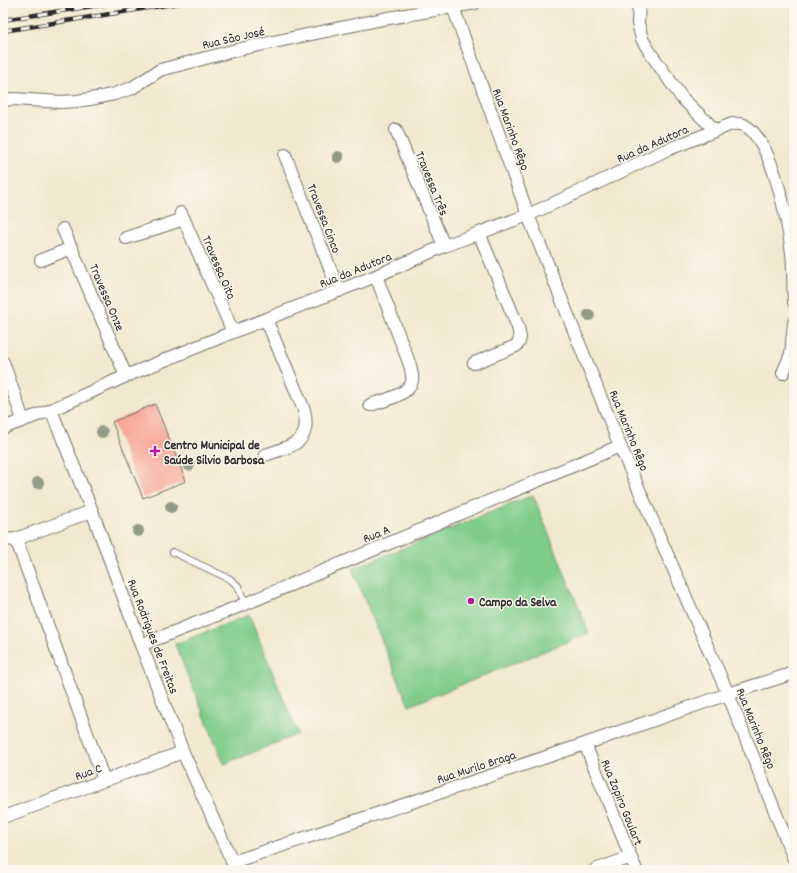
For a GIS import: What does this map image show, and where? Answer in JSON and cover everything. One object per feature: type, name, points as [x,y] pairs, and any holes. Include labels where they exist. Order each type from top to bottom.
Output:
[{"type":"street","name":"Rua São José","points":[[3,100],[14,99],[60,102],[96,98],[126,90],[160,70],[240,49],[475,3]]},
{"type":"street","points":[[639,3],[639,30],[648,49],[682,98],[715,130]]},
{"type":"street","name":"Rua Marinho Rêgo","points":[[453,7],[528,215],[620,446],[728,694],[794,859]]},
{"type":"street","name":"Rua da Adutora","points":[[3,428],[51,410],[126,376],[233,332],[376,276],[444,246],[528,215],[664,151],[732,124],[742,124],[754,132],[760,140],[771,164],[786,219],[792,255],[794,302]]},
{"type":"street","name":"Travessa Três","points":[[396,130],[444,246]]},
{"type":"street","name":"Travessa Cinco","points":[[285,155],[338,291]]},
{"type":"street","name":"Travessa Oito","points":[[126,238],[182,216],[233,332]]},
{"type":"street","name":"Travessa Onze","points":[[63,229],[126,376]]},
{"type":"street","points":[[474,363],[516,346],[520,338],[513,315],[479,233]]},
{"type":"street","points":[[41,260],[72,248]]},
{"type":"street","points":[[370,405],[405,391],[410,386],[412,380],[410,365],[376,276]]},
{"type":"street","points":[[265,455],[288,447],[300,439],[305,432],[306,421],[304,410],[266,319]]},
{"type":"street","points":[[783,373],[791,354],[794,323]]},
{"type":"street","points":[[3,362],[23,420]]},
{"type":"street","name":"Rua Rodrigues de Freitas","points":[[51,410],[92,512],[141,645],[183,752],[235,866]]},
{"type":"street","name":"Rua A","points":[[141,645],[245,604],[620,446]]},
{"type":"street","points":[[3,540],[16,539],[92,512]]},
{"type":"street","points":[[16,539],[104,780]]},
{"type":"street","name":"Rua Murilo Braga","points":[[235,866],[728,694],[794,673]]},
{"type":"street","name":"Rua Zopiro Goulart","points":[[585,744],[636,870]]},
{"type":"street","name":"Rua C","points":[[3,817],[183,752]]},
{"type":"street","points":[[594,870],[631,857]]},
{"type":"lane","points":[[173,552],[230,579],[238,586],[245,604]]},
{"type":"green space","name":"Campo da Selva","points":[[533,495],[589,633],[409,706],[352,569]]},
{"type":"green space","points":[[249,615],[298,734],[224,764],[175,644]]},
{"type":"building","points":[[155,404],[186,481],[143,498],[112,422]]},
{"type":"railway","points":[[3,20],[112,3]]},
{"type":"railway","points":[[3,31],[179,3]]},
{"type":"place","name":"Centro Municipal de Saúde Silvio Barbosa","points":[[155,451]]},
{"type":"place","name":"Campo da Selva","points":[[471,601]]}]
